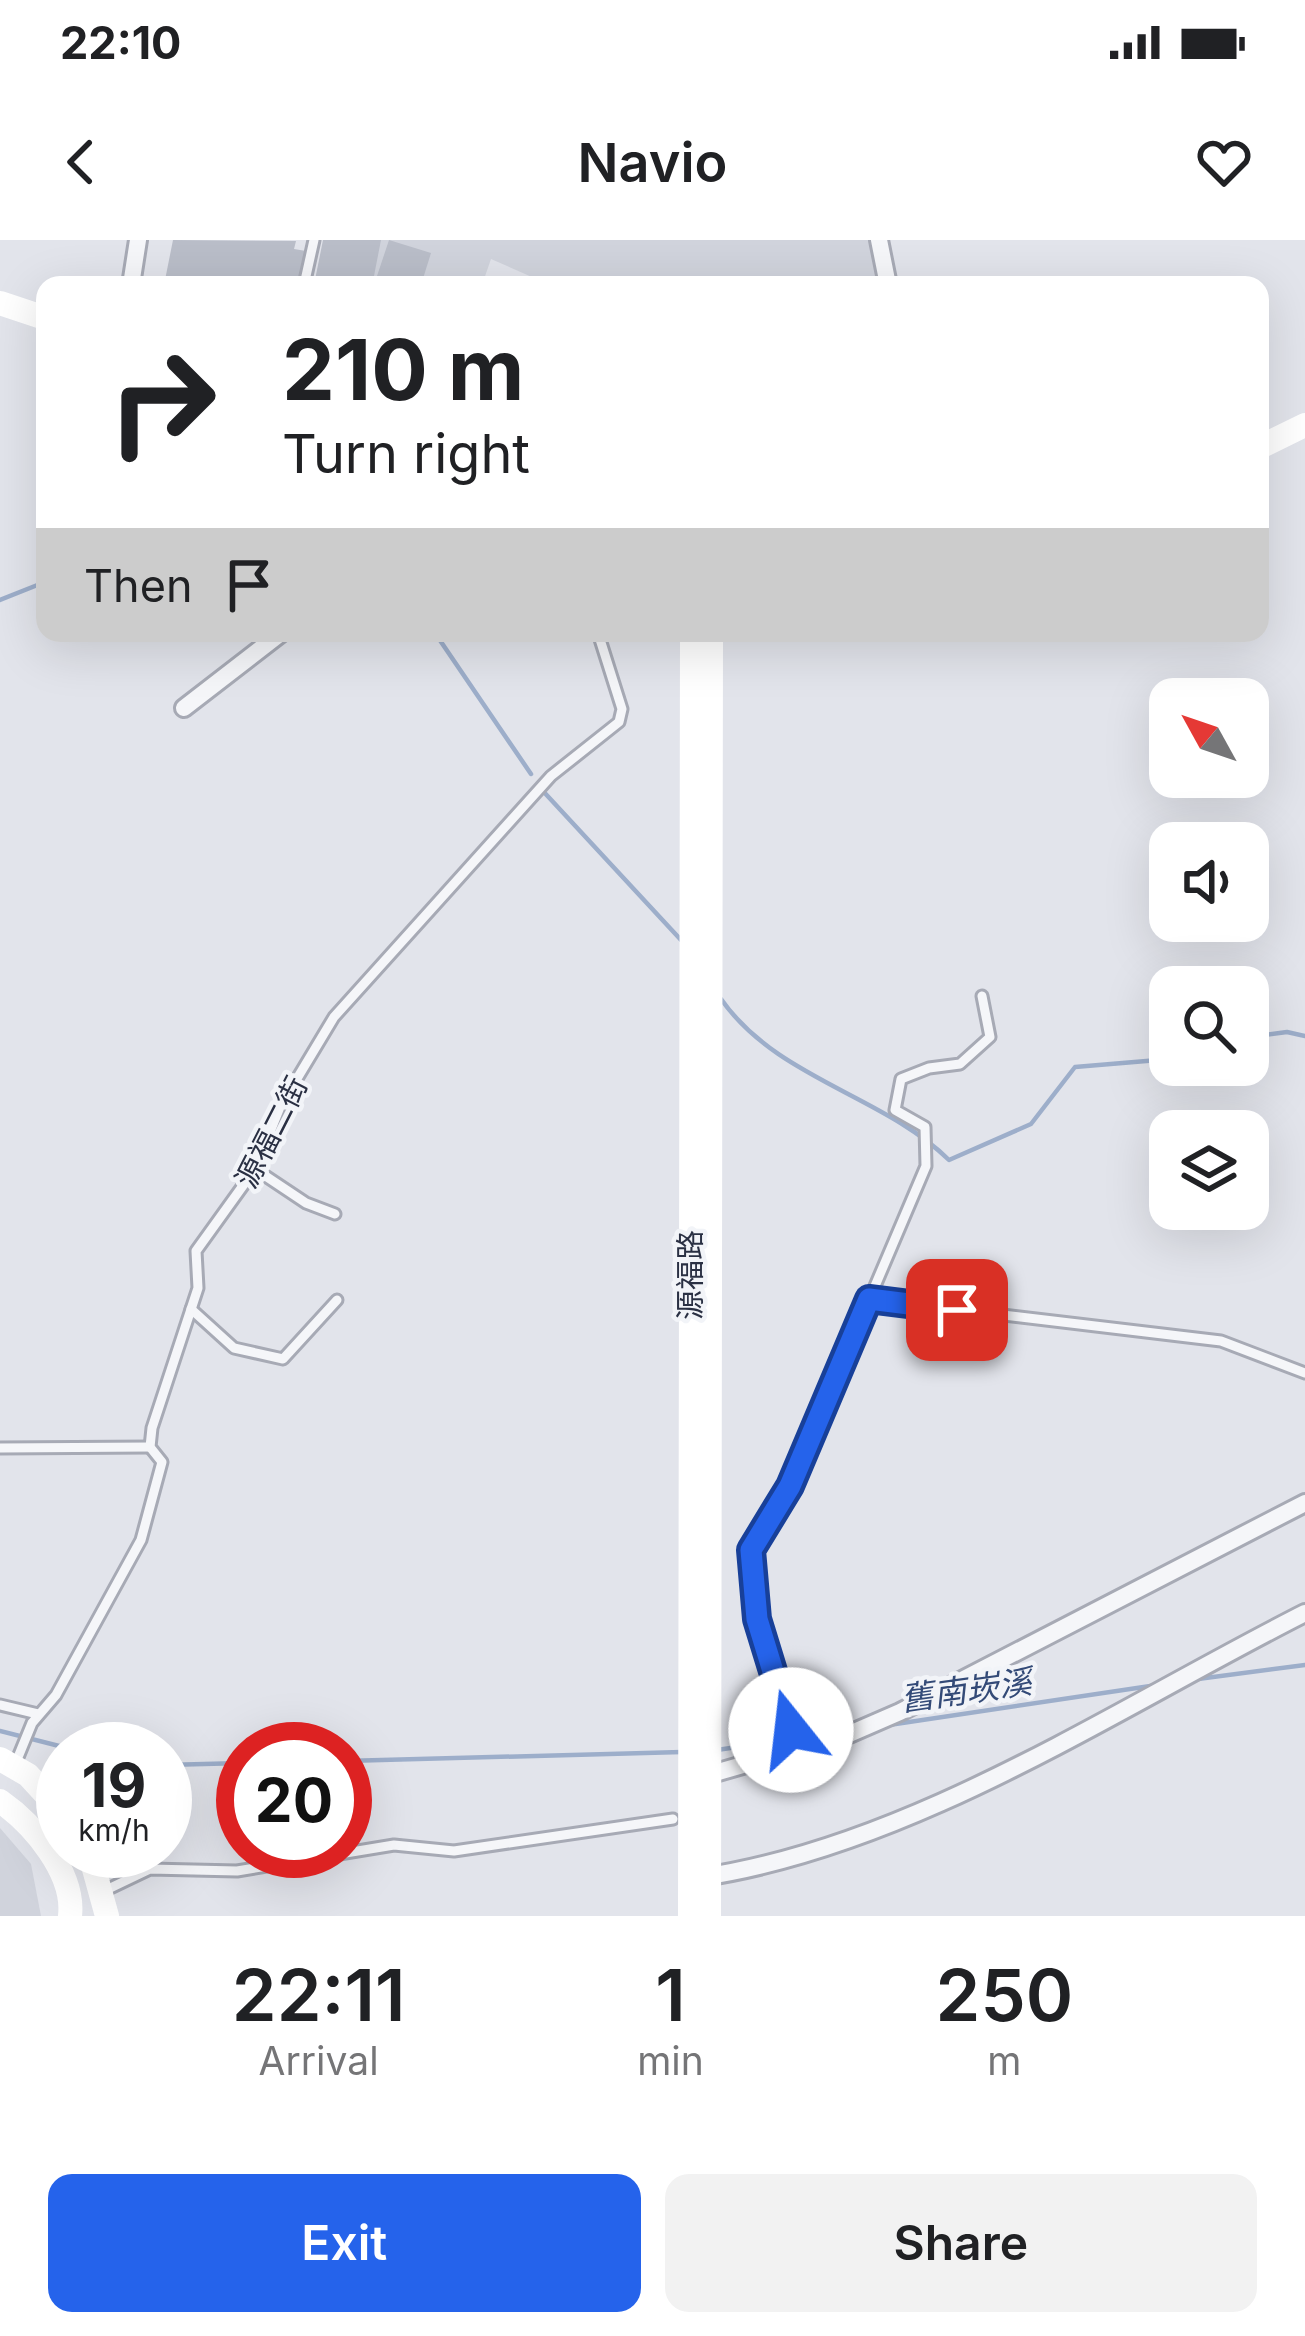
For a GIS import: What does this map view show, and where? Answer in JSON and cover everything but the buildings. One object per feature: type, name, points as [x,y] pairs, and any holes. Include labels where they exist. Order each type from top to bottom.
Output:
[{"type":"street","points":[[132,276],[138,240]]},
{"type":"street","points":[[862,240],[880,244],[886,276]]},
{"type":"street","points":[[0,303],[36,315]]},
{"type":"street","points":[[1269,443],[1305,425]]},
{"type":"street","points":[[184,709],[270,642]]},
{"type":"street","name":"源福路","points":[[692,642],[700,1877],[710,1916]]},
{"type":"street","name":"源福路","points":[[699,1777],[711,642]]},
{"type":"street","points":[[699,1777],[848,1735],[921,1702],[1305,1503]]},
{"type":"street","points":[[700,1877],[828,1845],[902,1818],[1305,1613]]},
{"type":"street","points":[[7,1762],[36,1788]]},
{"type":"street","points":[[0,1801],[41,1839],[57,1867],[70,1916]]},
{"type":"street","name":"源福路","points":[[690,1916],[700,1877]]},
{"type":"lane","points":[[306,276],[314,240]]},
{"type":"lane","name":"源福二街","points":[[7,1762],[56,1695],[141,1540],[162,1462],[150,1447],[198,1288],[196,1251],[255,1168],[280,1107],[334,1017],[550,776],[619,722],[622,710],[601,642]]},
{"type":"lane","points":[[797,1749],[757,1619],[751,1550],[790,1486],[928,1149],[926,1129],[895,1109],[901,1079],[929,1068],[960,1064],[990,1037],[982,997]]},
{"type":"lane","points":[[255,1168],[306,1203],[334,1214]]},
{"type":"lane","points":[[869,1299],[1221,1341],[1305,1373]]},
{"type":"lane","points":[[191,1309],[234,1348],[283,1359],[337,1300]]},
{"type":"lane","points":[[0,1448],[150,1447]]},
{"type":"lane","points":[[0,1705],[38,1714]]},
{"type":"lane","points":[[105,1904],[150,1869],[237,1871],[394,1845],[454,1851],[673,1819]]},
{"type":"shaded area","points":[[324,240],[871,240],[878,276],[530,276],[491,259],[485,276],[316,276]]},
{"type":"shaded area","points":[[0,1828],[31,1864],[41,1916],[0,1916]]},
{"type":"waterway","points":[[0,600],[36,586]]},
{"type":"waterway","points":[[441,642],[531,774]]},
{"type":"waterway","points":[[542,790],[681,940]]},
{"type":"waterway","points":[[721,999],[771,1049],[893,1119],[949,1160],[1031,1124],[1075,1067],[1149,1061]]},
{"type":"waterway","points":[[1269,1034],[1305,1036]]},
{"type":"waterway","name":"舊南崁溪","points":[[1198,1679],[1305,1665]]},
{"type":"waterway","name":"舊南崁溪","points":[[889,1725],[1157,1685]]},
{"type":"waterway","name":"舊南崁溪","points":[[0,1731],[36,1740]]},
{"type":"waterway","name":"舊南崁溪","points":[[717,1750],[819,1735]]},
{"type":"waterway","name":"舊南崁溪","points":[[372,1760],[682,1752]]},
{"type":"waterway","name":"舊南崁溪","points":[[192,1764],[216,1764]]},
{"type":"route","points":[[791,1730],[757,1619],[751,1550],[790,1486],[869,1299],[957,1310]]}]
